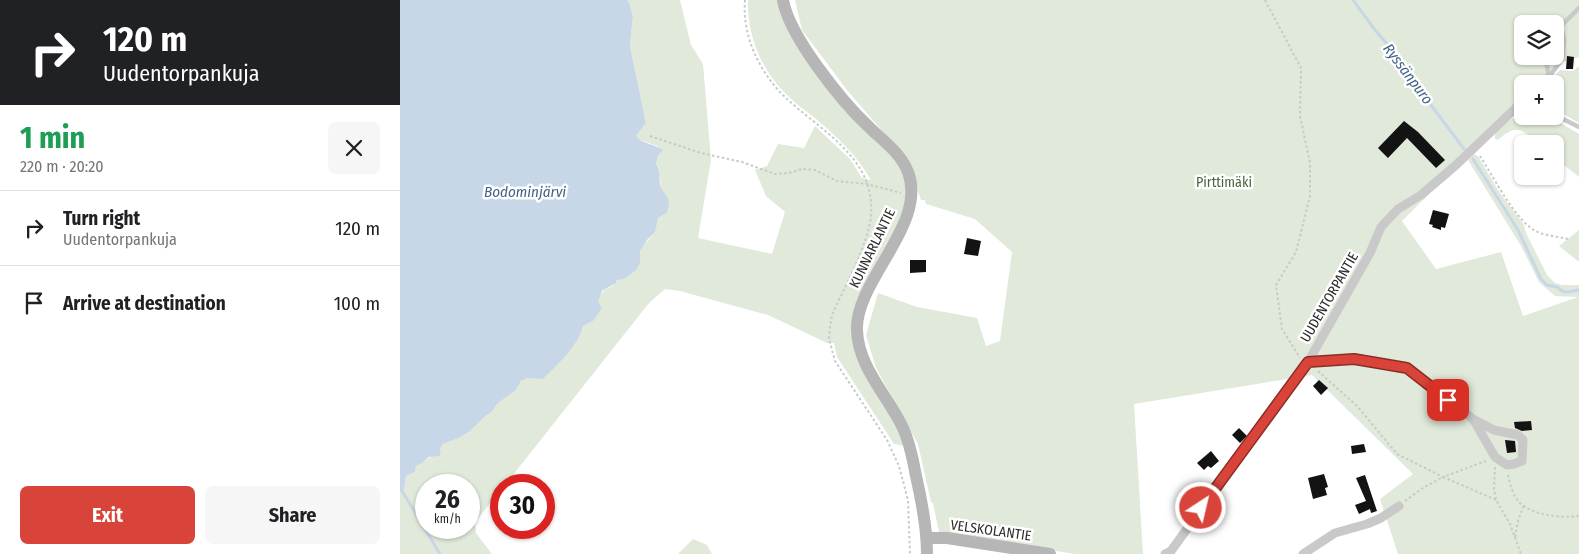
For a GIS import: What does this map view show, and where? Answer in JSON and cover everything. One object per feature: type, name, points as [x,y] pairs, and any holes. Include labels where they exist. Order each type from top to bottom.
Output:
[{"type":"main road","name":"KUNNARLANTIE","points":[[783,0],[788,18],[811,56],[855,112],[888,144],[905,165],[909,175],[911,195],[905,221],[864,299],[857,320],[857,330],[858,343],[863,357],[903,428],[911,450],[925,518],[927,554]]},
{"type":"main road","name":"VELSKOLANTIE","points":[[927,538],[947,538],[1050,554]]},
{"type":"street","name":"UUDENTORPANTIE","points":[[1165,554],[1171,551],[1308,362],[1370,253],[1381,227],[1398,209],[1421,195],[1514,112]]},
{"type":"street","points":[[1308,362],[1354,359],[1407,368],[1473,419],[1494,430],[1518,434],[1523,440],[1522,461],[1507,465],[1495,457],[1473,419]]},
{"type":"street","points":[[1303,554],[1335,533],[1374,521],[1398,506]]},
{"type":"lane","points":[[1564,23],[1579,8]]},
{"type":"lane","points":[[1549,75],[1557,65]]},
{"type":"lane","points":[[1564,120],[1579,127]]},
{"type":"path","points":[[745,0],[745,17],[753,50],[770,80],[782,94],[849,153],[858,165],[867,184],[870,201],[868,230],[832,315],[829,339],[835,361],[887,440],[899,466],[908,500],[910,554]]},
{"type":"path","points":[[1265,0],[1301,68],[1300,116],[1310,163],[1310,196],[1296,252],[1276,285],[1282,329],[1299,357],[1308,362],[1357,406],[1397,454],[1496,500]]},
{"type":"path","points":[[650,136],[701,153],[742,162],[775,174],[789,173],[802,168],[815,170],[838,181],[867,184],[911,195]]},
{"type":"path","points":[[1474,149],[1502,192],[1531,229],[1540,233],[1568,239]]},
{"type":"path","points":[[1398,506],[1423,488],[1443,477],[1482,464],[1495,457]]},
{"type":"path","points":[[1495,457],[1494,489],[1496,500],[1510,524],[1521,554]]},
{"type":"path","points":[[1507,465],[1512,491],[1520,503],[1534,511],[1566,518],[1579,516]]},
{"type":"path","points":[[1515,539],[1518,521],[1524,505]]},
{"type":"green space","points":[[627,0],[680,0],[691,45],[703,64],[711,160],[698,238],[772,254],[785,212],[766,196],[755,170],[767,166],[778,144],[804,148],[815,126],[850,159],[862,178],[871,180],[846,146],[791,99],[771,76],[753,40],[748,14],[748,0],[779,0],[782,11],[891,153],[904,174],[907,192],[895,233],[853,327],[905,446],[894,444],[837,357],[834,343],[827,343],[768,315],[680,291],[665,289],[649,303],[514,474],[490,474],[490,504],[480,516],[480,474],[415,474],[415,539],[480,538],[492,554],[400,554],[400,492],[404,490],[406,476],[415,472],[416,466],[441,453],[440,449],[443,444],[469,432],[485,415],[492,412],[497,404],[516,390],[521,381],[528,378],[543,378],[561,361],[577,341],[583,326],[593,321],[600,296],[640,259],[640,251],[653,234],[658,218],[667,213],[659,168],[656,164],[661,153],[657,146],[638,139],[636,136],[646,123],[630,46],[633,16]]},
{"type":"green space","name":"Pirttimäki","points":[[795,0],[1579,0],[1579,57],[1564,62],[1564,15],[1514,15],[1514,65],[1558,65],[1549,75],[1514,75],[1514,109],[1402,221],[1436,269],[1501,252],[1523,316],[1578,297],[1555,296],[1539,282],[1521,246],[1468,160],[1474,154],[1478,156],[1498,190],[1524,225],[1526,233],[1547,275],[1555,283],[1579,285],[1579,554],[1398,554],[1380,499],[1413,474],[1312,375],[1134,404],[1143,554],[1075,554],[939,532],[918,444],[876,368],[866,335],[878,293],[917,307],[977,318],[986,346],[1000,341],[1012,252],[975,219],[926,204],[925,200],[921,200],[907,160],[847,90],[802,30]]},
{"type":"green space","points":[[1579,66],[1579,123],[1564,114],[1564,75],[1555,75],[1560,70],[1573,71]]},
{"type":"green space","points":[[1514,118],[1514,125],[1564,125],[1579,134],[1579,177],[1564,165],[1564,135],[1528,135],[1515,130],[1510,131],[1498,140],[1495,139],[1495,134],[1505,123]]},
{"type":"green space","points":[[1579,230],[1579,262],[1559,246]]},
{"type":"green space","points":[[693,539],[707,545],[712,554],[678,554]]},
{"type":"water","name":"Bodominjärvi","points":[[400,0],[627,0],[633,16],[630,46],[646,123],[636,136],[642,141],[663,150],[658,156],[656,164],[659,170],[661,187],[669,204],[667,213],[658,218],[655,232],[640,251],[640,263],[636,270],[602,291],[598,302],[602,308],[593,321],[583,326],[577,341],[561,361],[543,379],[528,378],[521,381],[516,390],[497,404],[492,412],[485,416],[469,432],[443,444],[439,456],[429,457],[416,466],[415,472],[406,476],[404,490],[400,492]]},
{"type":"building","points":[[1567,56],[1574,57],[1573,69],[1566,69]]},
{"type":"building","points":[[1404,121],[1418,132],[1445,160],[1436,168],[1407,138],[1388,158],[1378,148]]},
{"type":"building","points":[[1433,210],[1449,214],[1445,228],[1441,227],[1441,230],[1429,224]]},
{"type":"building","points":[[967,238],[981,241],[978,256],[964,254]]},
{"type":"building","points":[[910,260],[926,260],[926,272],[910,273]]},
{"type":"building","points":[[1319,380],[1328,388],[1321,395],[1313,386]]},
{"type":"building","points":[[1531,421],[1532,430],[1522,431],[1515,428],[1514,422]]},
{"type":"building","points":[[1239,428],[1247,436],[1240,443],[1232,435]]},
{"type":"building","points":[[1505,440],[1515,441],[1516,452],[1507,453]]},
{"type":"building","points":[[1364,444],[1366,452],[1352,454],[1351,446]]},
{"type":"building","points":[[1211,451],[1219,461],[1211,468],[1208,466],[1204,470],[1197,463]]},
{"type":"building","points":[[1324,474],[1328,487],[1325,488],[1327,495],[1313,499],[1308,478]]},
{"type":"building","points":[[1365,475],[1377,511],[1371,513],[1370,509],[1359,514],[1355,505],[1366,501],[1356,478]]},
{"type":"waterway","name":"Ryssänpuro","points":[[1353,0],[1395,53],[1407,73],[1464,149]]},
{"type":"waterway","name":"Ryssänpuro","points":[[1473,159],[1518,230],[1541,279],[1547,285],[1557,287],[1562,291],[1579,290]]},
{"type":"waterway","points":[[402,491],[440,554]]},
{"type":"route","points":[[1201,508],[1308,362],[1354,359],[1407,368],[1448,400]]}]
